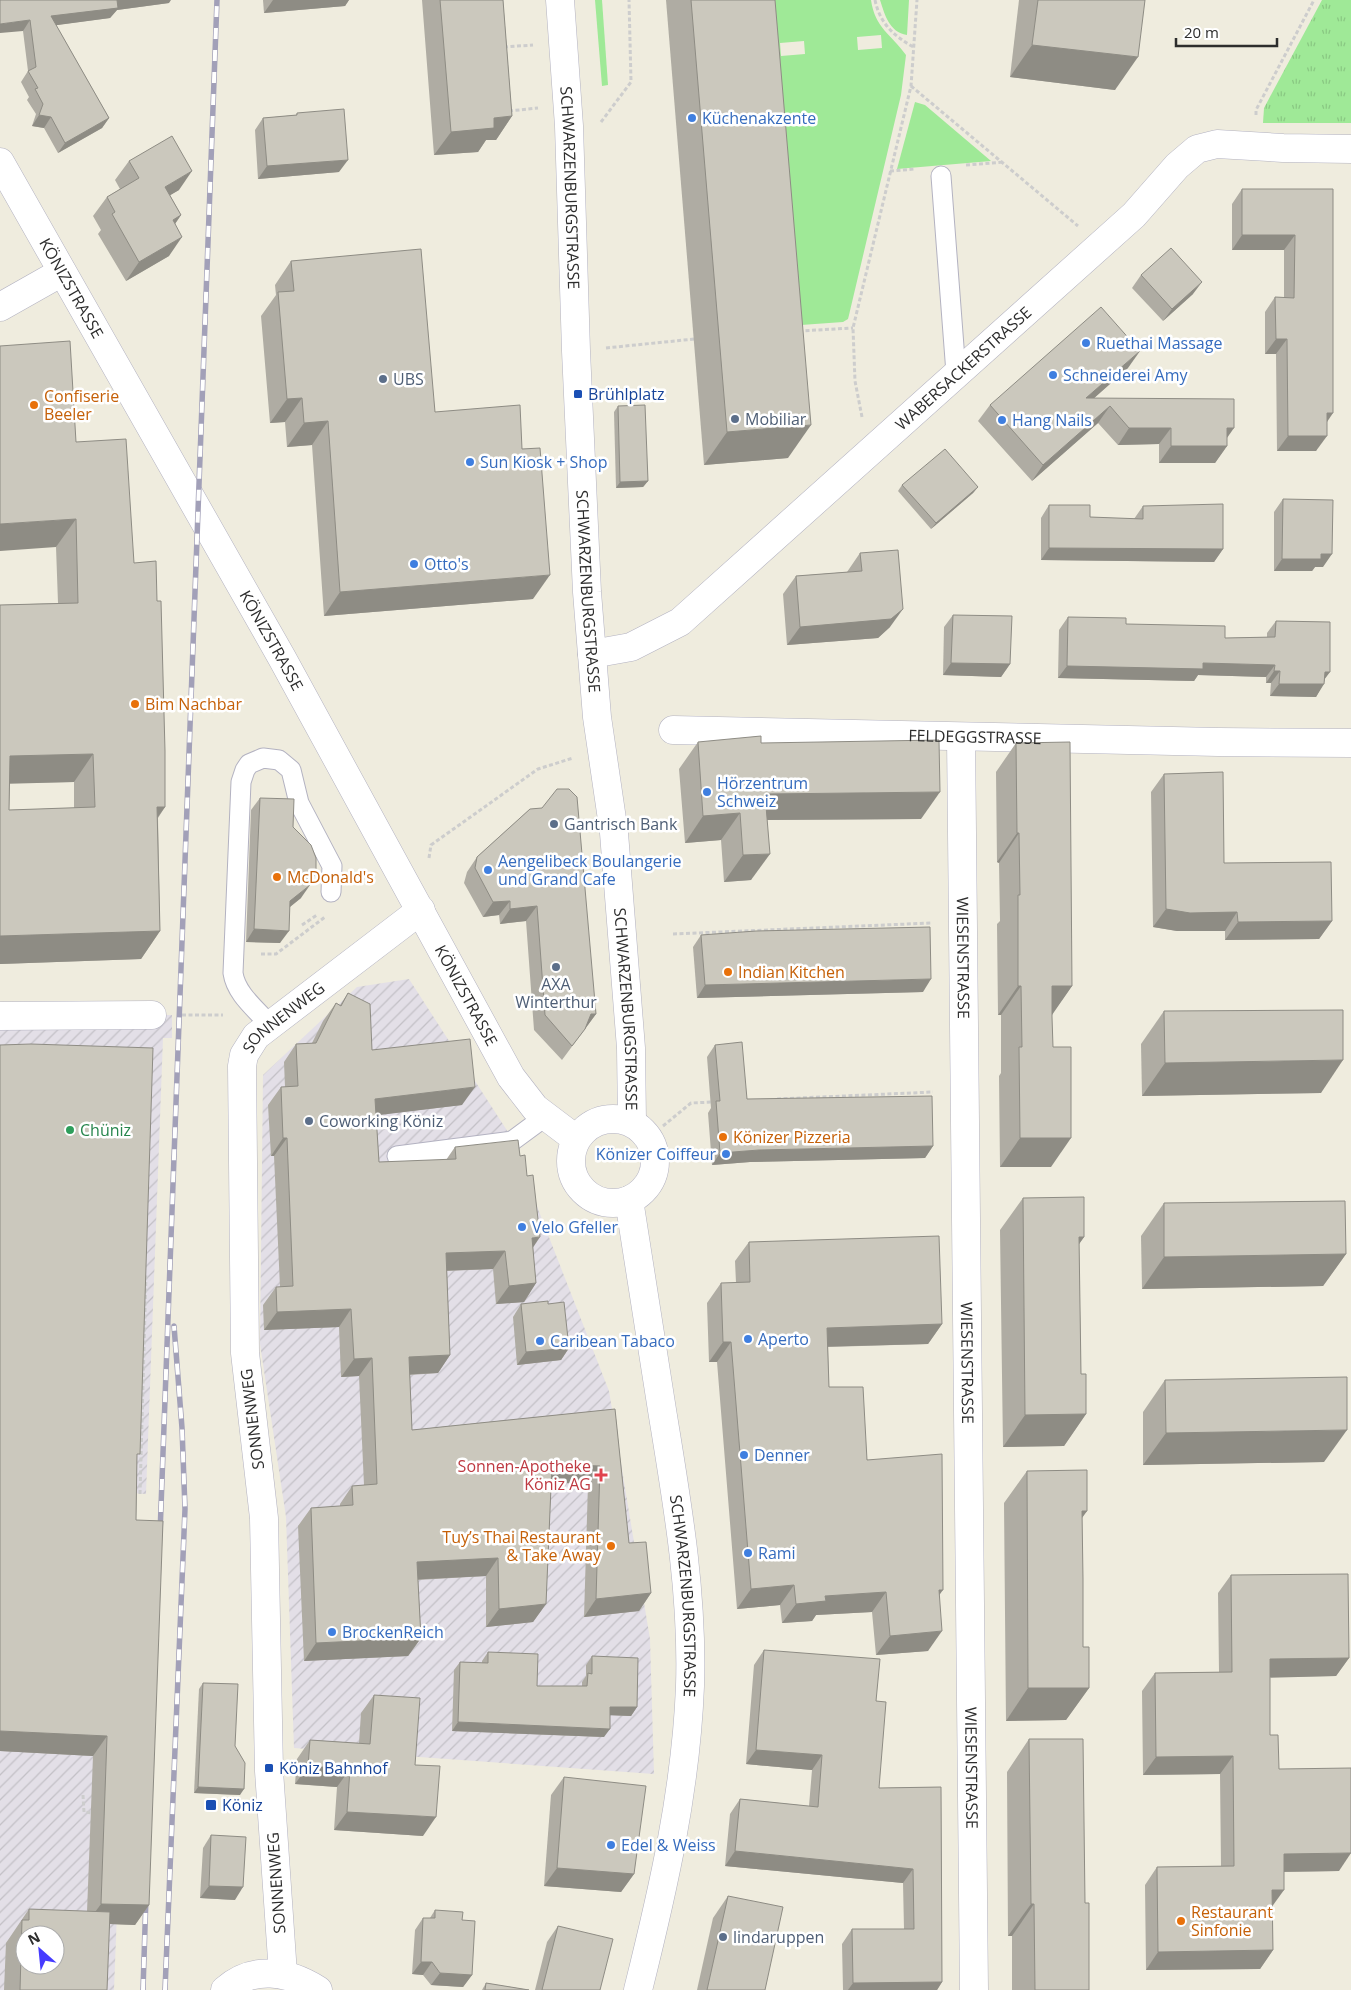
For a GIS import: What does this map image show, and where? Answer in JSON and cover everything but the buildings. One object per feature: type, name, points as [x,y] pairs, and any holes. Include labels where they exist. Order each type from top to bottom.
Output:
[{"type":"street","name":"SCHWARZENBURGSTRASSE","points":[[560,0],[568,106],[577,377],[587,592],[602,749],[614,833],[631,1048],[641,1130]]},
{"type":"street","name":"WABERSACKERSTRASSE","points":[[592,654],[631,646],[680,622],[956,373],[1101,246],[1134,215],[1176,166],[1197,149],[1217,144],[1351,149]]},
{"type":"street","name":"KÖNIZSTRASSE","points":[[0,162],[282,658],[511,1077],[528,1100],[576,1139]]},
{"type":"street","points":[[0,307],[62,272]]},
{"type":"street","name":"FELDEGGSTRASSE","points":[[673,730],[1351,743]]},
{"type":"street","name":"WIESENSTRASSE","points":[[961,737],[974,1990]]},
{"type":"street","name":"SONNENWEG","points":[[283,1974],[269,1771],[264,1518],[245,1354],[242,1066],[249,1045],[256,1036],[421,910]]},
{"type":"street","points":[[0,1016],[152,1015]]},
{"type":"street","points":[[619,1118],[641,1130],[655,1151],[656,1166],[651,1180],[642,1192],[630,1200],[616,1203],[602,1202],[589,1196],[579,1186],[572,1173],[571,1160],[576,1139],[591,1124],[604,1119],[619,1118]]},
{"type":"street","name":"SCHWARZENBURGSTRASSE","points":[[630,1200],[680,1518],[690,1631],[690,1686],[682,1779],[676,1821],[652,1906],[638,1990]]},
{"type":"street","points":[[228,1989],[250,1976],[283,1974],[295,1977],[318,1990]]},
{"type":"lane","points":[[941,176],[956,373]]},
{"type":"lane","points":[[270,1025],[239,990],[235,982],[234,973],[241,782],[245,770],[256,760],[272,758],[286,764],[291,770],[299,803],[332,866],[331,892]]},
{"type":"lane","points":[[396,1156],[512,1141],[546,1116]]},
{"type":"path","points":[[597,127],[632,82],[630,0]]},
{"type":"path","points":[[875,0],[880,18],[884,24],[899,39],[915,48]]},
{"type":"path","points":[[869,451],[856,381],[853,328],[911,86],[917,0]]},
{"type":"path","points":[[1253,145],[1256,110],[1314,0]]},
{"type":"path","points":[[498,48],[563,43]]},
{"type":"path","points":[[911,86],[1101,246]]},
{"type":"path","points":[[503,111],[568,106]]},
{"type":"path","points":[[796,332],[853,328]]},
{"type":"path","points":[[636,345],[694,340]]},
{"type":"path","points":[[428,864],[431,845],[533,772],[553,763],[602,749]]},
{"type":"path","points":[[256,953],[276,954],[328,913]]},
{"type":"path","points":[[302,925],[313,916]]},
{"type":"path","points":[[673,934],[964,921]]},
{"type":"path","points":[[179,1015],[223,1015],[270,1025]]},
{"type":"path","points":[[770,1099],[966,1090]]},
{"type":"path","points":[[641,1130],[691,1102],[721,1101]]},
{"type":"path","points":[[140,1494],[146,1264]]},
{"type":"path","points":[[83,1794],[84,1812],[97,1813],[97,1820]]},
{"type":"shaded area","points":[[409,979],[508,1132],[609,1391],[650,1639],[654,1774],[294,1748],[286,1517],[260,1344],[263,1075],[357,987]]},
{"type":"shaded area","points":[[172,1015],[172,1038],[163,1038],[146,1494],[133,1493],[114,1990],[0,1990],[0,1016]]},
{"type":"green space","points":[[595,0],[602,0],[608,85],[602,86]]},
{"type":"green space","points":[[761,0],[871,0],[873,10],[880,24],[906,55],[901,95],[848,319],[843,322],[787,326]],"holes":[[[881,35],[882,48],[858,50],[857,37]],[[804,41],[805,54],[781,56],[780,43]]]},
{"type":"green space","points":[[880,0],[909,0],[907,35],[892,27]]},
{"type":"green space","points":[[1322,0],[1351,0],[1351,123],[1263,123],[1264,108]]},
{"type":"green space","points":[[915,102],[925,105],[991,161],[897,169]]},
{"type":"railway","points":[[160,1534],[217,0]]},
{"type":"railway","points":[[165,1990],[185,1509],[182,1428],[174,1326]]},
{"type":"railway","points":[[143,1990],[146,1896]]},
{"type":"place","name":"Küchenakzente","points":[[692,118]]},
{"type":"place","name":"Ruethai Massage","points":[[1086,343]]},
{"type":"place","name":"Schneiderei Amy","points":[[1053,375]]},
{"type":"place","name":"UBS","points":[[383,379]]},
{"type":"place","name":"Brühlplatz","points":[[578,394]]},
{"type":"place","name":"Confiserie Beeler","points":[[34,405]]},
{"type":"place","name":"Mobiliar","points":[[735,419]]},
{"type":"place","name":"Hang Nails","points":[[1002,420]]},
{"type":"place","name":"Sun Kiosk + Shop","points":[[470,462]]},
{"type":"place","name":"Otto's","points":[[414,564]]},
{"type":"place","name":"Bim Nachbar","points":[[135,704]]},
{"type":"place","name":"Hörzentrum Schweiz","points":[[707,792]]},
{"type":"place","name":"Gantrisch Bank","points":[[554,824]]},
{"type":"place","name":"Aengelibeck Boulangerie und Grand Cafe","points":[[488,870]]},
{"type":"place","name":"McDonald's","points":[[277,877]]},
{"type":"place","name":"AXA Winterthur","points":[[556,967]]},
{"type":"place","name":"Indian Kitchen","points":[[728,972]]},
{"type":"place","name":"Coworking Köniz","points":[[309,1121]]},
{"type":"place","name":"Chüniz","points":[[70,1130]]},
{"type":"place","name":"Könizer Pizzeria","points":[[723,1137]]},
{"type":"place","name":"Könizer Coiffeur","points":[[726,1154]]},
{"type":"place","name":"Velo Gfeller","points":[[522,1227]]},
{"type":"place","name":"Aperto","points":[[748,1339]]},
{"type":"place","name":"Caribean Tabaco","points":[[540,1341]]},
{"type":"place","name":"Denner","points":[[744,1455]]},
{"type":"place","name":"Sonnen-Apotheke Köniz AG","points":[[601,1475]]},
{"type":"place","name":"Tuy’s Thai Restaurant & Take Away","points":[[611,1546]]},
{"type":"place","name":"Rami","points":[[748,1553]]},
{"type":"place","name":"BrockenReich","points":[[332,1632]]},
{"type":"place","name":"Köniz Bahnhof","points":[[269,1768]]},
{"type":"place","name":"Köniz","points":[[211,1805]]},
{"type":"place","name":"Edel & Weiss","points":[[611,1845]]},
{"type":"place","name":"Restaurant Sinfonie","points":[[1181,1921]]},
{"type":"place","name":"lindaruppen","points":[[723,1937]]}]
